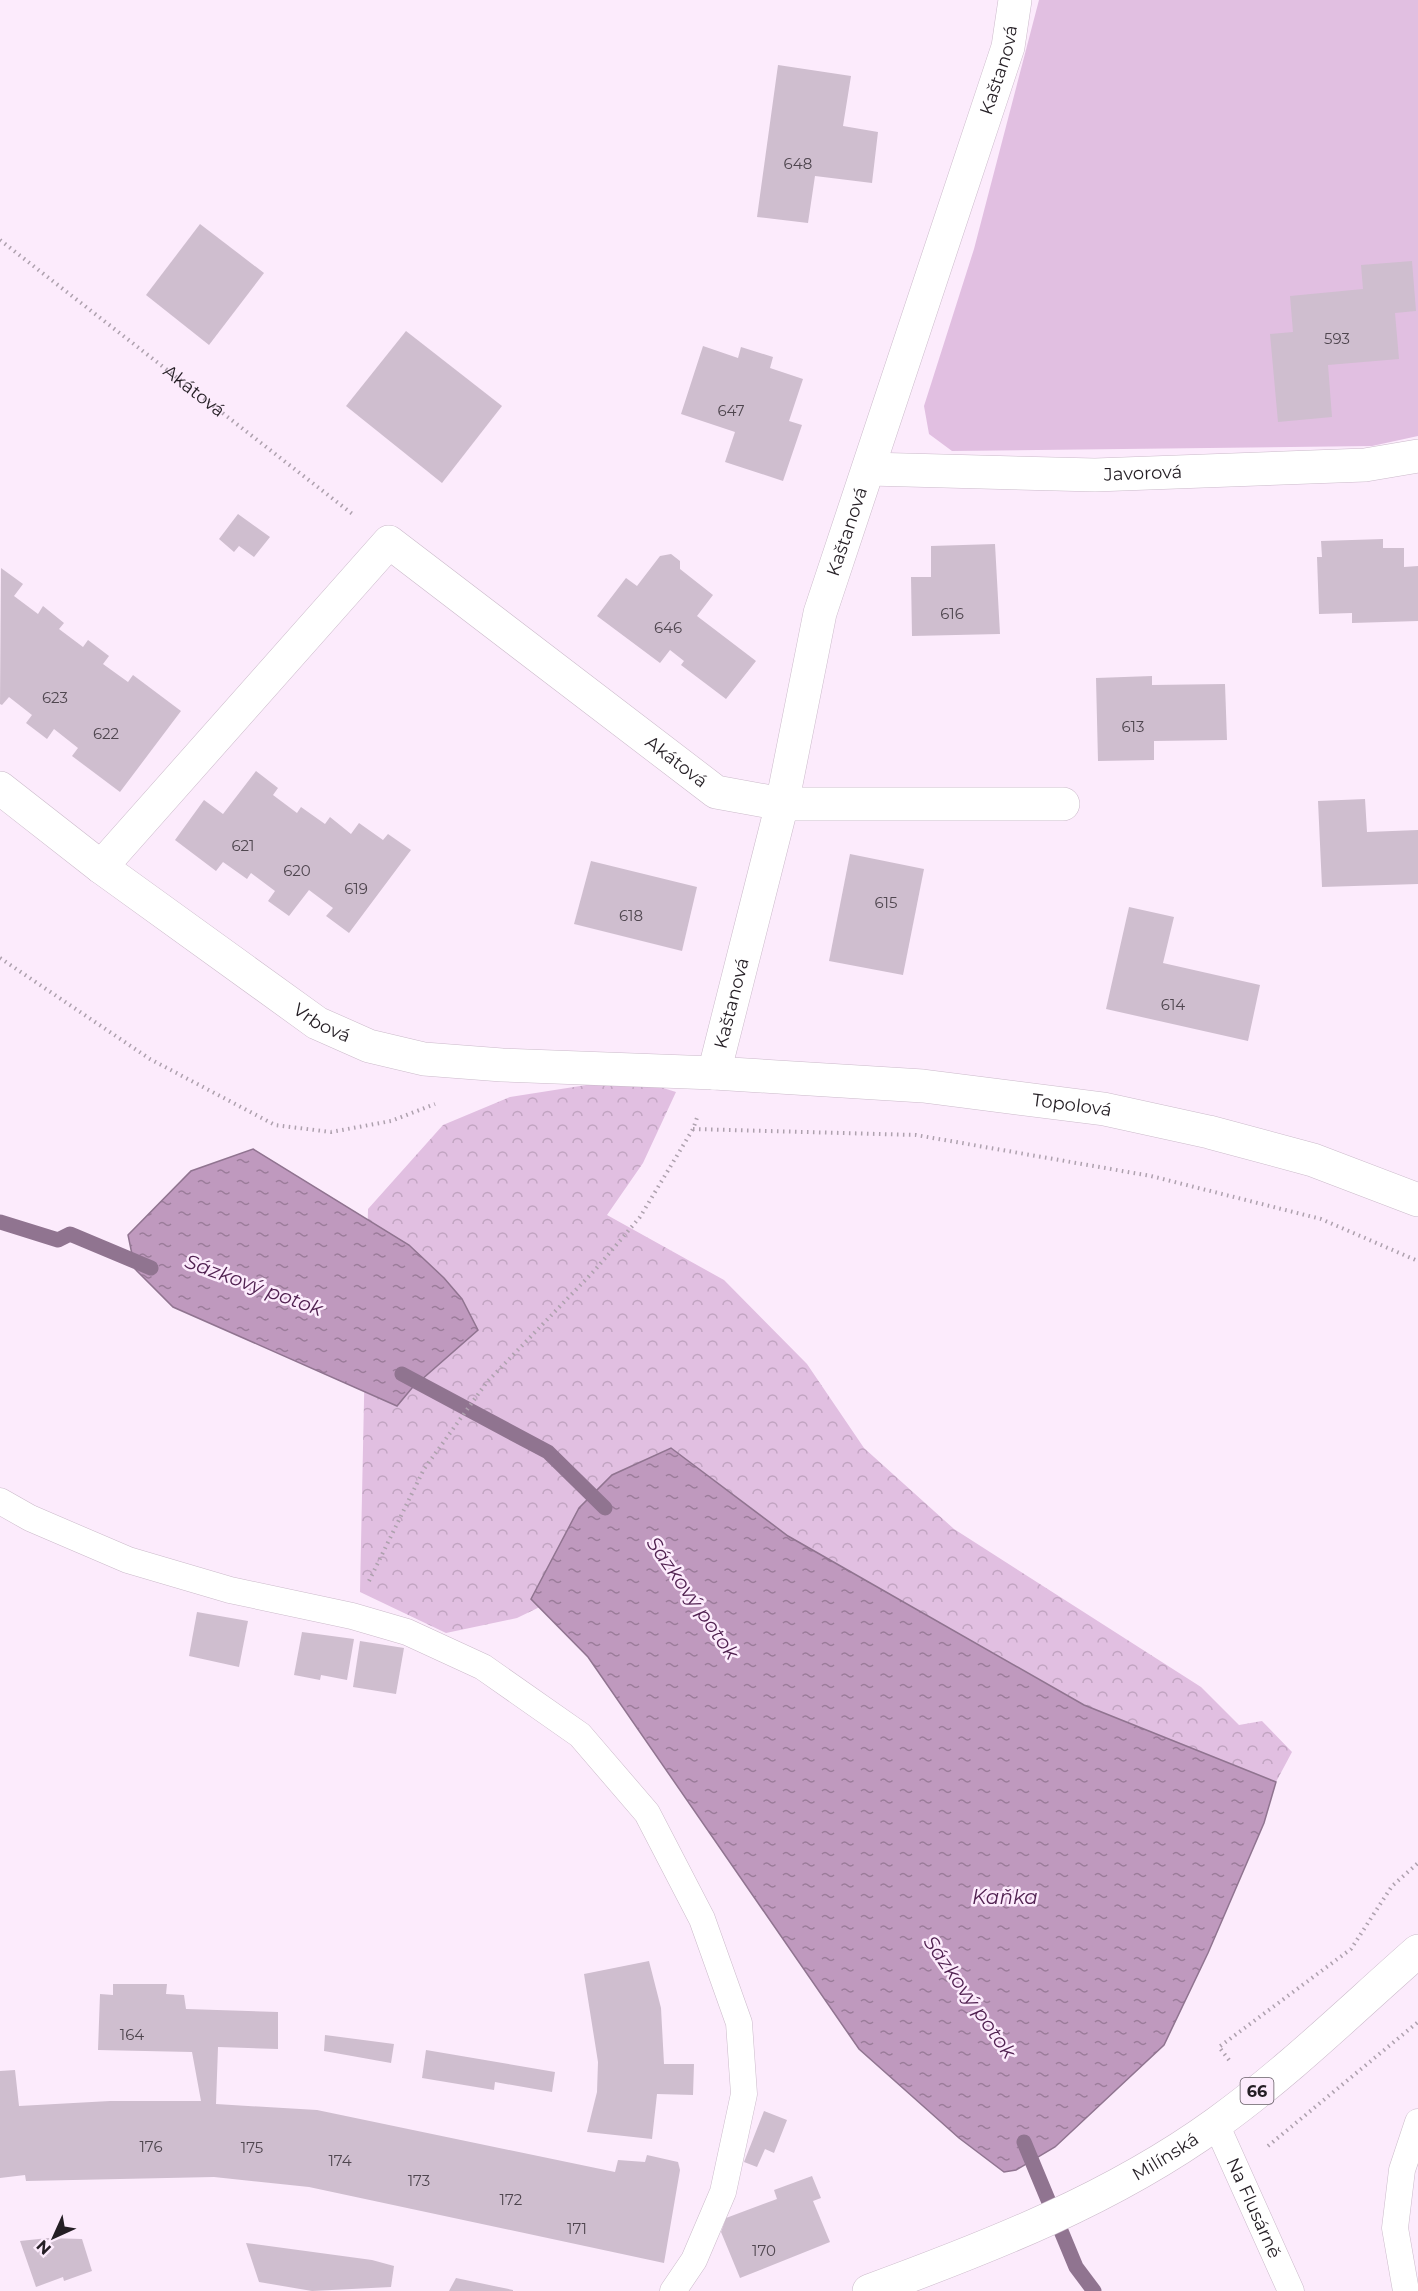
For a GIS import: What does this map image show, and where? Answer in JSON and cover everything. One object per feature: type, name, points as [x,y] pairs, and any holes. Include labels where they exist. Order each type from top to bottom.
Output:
[{"type":"street","name":"Kaštanová","points":[[714,1072],[782,804],[820,613],[1008,47],[1016,0]]},
{"type":"street","name":"Javorová","points":[[868,469],[1095,475],[1365,465],[1418,456]]},
{"type":"street","name":"Akátová","points":[[388,542],[716,792],[782,804],[1063,804]]},
{"type":"street","points":[[101,867],[388,542]]},
{"type":"street","name":"Vrbová","points":[[0,788],[101,867],[317,1023],[369,1046],[424,1059],[502,1065],[714,1072]]},
{"type":"street","name":"Topolová","points":[[714,1072],[923,1086],[1104,1109],[1209,1132],[1313,1160],[1418,1200]]},
{"type":"street","name":"Milínská","points":[[868,2291],[965,2256],[1138,2173],[1216,2124],[1418,1951]]},
{"type":"lane","points":[[0,1502],[30,1518],[129,1560],[230,1590],[352,1616],[407,1632],[483,1668],[580,1735],[647,1813],[702,1919],[739,2023],[744,2094],[723,2192],[694,2260],[673,2291]]},
{"type":"lane","points":[[1406,2291],[1395,2228],[1402,2170],[1418,2122]]},
{"type":"lane","name":"Na Flusárně","points":[[1216,2124],[1235,2172],[1291,2291]]},
{"type":"path","name":"Akátová","points":[[0,240],[388,542]]},
{"type":"path","points":[[0,958],[150,1059],[275,1125],[331,1132],[391,1121],[443,1101]]},
{"type":"path","points":[[352,1616],[424,1469],[487,1382],[595,1270],[640,1217],[693,1129],[714,1072]]},
{"type":"path","points":[[693,1129],[916,1135],[1151,1176],[1321,1219],[1418,1261]]},
{"type":"path","points":[[1235,2172],[1418,2022]]},
{"type":"green space","points":[[1039,0],[1418,0],[1418,436],[1372,446],[952,451],[929,434],[924,406],[974,249]]},
{"type":"green space","points":[[631,1078],[676,1092],[643,1163],[607,1215],[724,1280],[807,1364],[864,1448],[954,1529],[1201,1687],[1239,1725],[1262,1721],[1292,1752],[1276,1782],[1084,1705],[788,1536],[671,1448],[548,1603],[517,1618],[446,1633],[360,1592],[368,1209],[443,1125],[510,1097]]},
{"type":"water","points":[[253,1149],[409,1245],[444,1278],[462,1299],[478,1330],[412,1388],[397,1406],[173,1307],[135,1269],[128,1235],[191,1171]]},
{"type":"water","name":"Kaňka","points":[[671,1448],[788,1536],[1084,1705],[1276,1782],[1264,1823],[1208,1953],[1164,2045],[1055,2147],[1016,2170],[1004,2172],[959,2138],[859,2049],[588,1657],[531,1599],[579,1508],[612,1475]]},
{"type":"building","points":[[778,65],[851,76],[843,126],[878,132],[872,183],[815,176],[808,223],[757,217]]},
{"type":"building","points":[[200,224],[264,273],[209,345],[146,295]]},
{"type":"building","points":[[1412,261],[1416,311],[1395,313],[1399,359],[1328,365],[1332,417],[1278,422],[1270,334],[1293,332],[1290,296],[1363,289],[1361,265]]},
{"type":"building","points":[[406,331],[502,406],[442,483],[346,406]]},
{"type":"building","points":[[703,346],[738,358],[741,347],[773,357],[770,368],[803,379],[789,421],[802,425],[783,481],[725,462],[735,432],[681,414]]},
{"type":"building","points":[[238,514],[270,537],[254,557],[239,546],[234,552],[219,539]]},
{"type":"building","points":[[1383,539],[1383,548],[1404,548],[1404,567],[1418,566],[1418,621],[1352,623],[1352,613],[1319,614],[1317,557],[1322,557],[1321,541]]},
{"type":"building","points":[[995,544],[1000,634],[912,636],[911,577],[931,577],[931,546]]},
{"type":"building","points":[[671,554],[680,561],[680,569],[713,595],[697,616],[756,661],[726,699],[681,665],[684,661],[670,650],[660,663],[597,616],[626,578],[637,586],[660,556]]},
{"type":"building","points":[[1,568],[23,584],[14,596],[38,614],[43,606],[64,623],[59,629],[83,647],[88,640],[109,656],[103,664],[128,682],[133,675],[181,711],[120,792],[72,756],[78,748],[54,729],[47,739],[26,723],[32,715],[9,697],[2,705],[0,704]]},
{"type":"building","points":[[1152,676],[1152,685],[1225,684],[1227,740],[1154,741],[1154,760],[1098,761],[1096,678]]},
{"type":"building","points":[[256,771],[278,788],[273,795],[297,813],[301,807],[325,824],[330,817],[351,834],[359,823],[383,840],[388,834],[411,850],[349,933],[326,916],[333,908],[309,890],[289,916],[268,901],[275,891],[251,873],[247,879],[223,862],[216,871],[175,840],[204,800],[223,814]]},
{"type":"building","points":[[1365,799],[1367,832],[1418,830],[1418,884],[1322,887],[1318,801]]},
{"type":"building","points":[[850,854],[924,869],[903,975],[829,961]]},
{"type":"building","points":[[591,861],[697,887],[682,951],[574,924]]},
{"type":"building","points":[[1129,907],[1174,917],[1163,963],[1260,985],[1248,1041],[1106,1009]]},
{"type":"building","points":[[197,1612],[248,1621],[239,1667],[189,1656]]},
{"type":"building","points":[[302,1632],[354,1639],[347,1680],[321,1675],[320,1680],[294,1675]]},
{"type":"building","points":[[360,1641],[404,1648],[396,1694],[353,1687]]},
{"type":"building","points":[[649,1961],[661,2008],[664,2064],[694,2064],[693,2095],[657,2094],[652,2139],[587,2132],[597,2092],[598,2062],[584,1974]]},
{"type":"building","points":[[113,1984],[167,1984],[166,1994],[184,1995],[186,2009],[278,2012],[278,2049],[218,2047],[216,2104],[317,2110],[615,2172],[618,2160],[645,2162],[647,2155],[678,2162],[680,2170],[664,2263],[309,2187],[214,2177],[26,2181],[25,2175],[0,2178],[0,2071],[15,2070],[19,2106],[110,2101],[201,2101],[192,2052],[98,2050],[100,1994],[113,1995]]},
{"type":"building","points":[[325,2035],[394,2044],[391,2063],[324,2051]]},
{"type":"building","points":[[426,2050],[555,2072],[552,2092],[495,2082],[494,2090],[422,2078]]},
{"type":"building","points":[[764,2111],[787,2120],[774,2153],[765,2149],[757,2167],[744,2162]]},
{"type":"building","points":[[812,2176],[821,2198],[813,2201],[830,2242],[740,2278],[721,2232],[726,2218],[777,2199],[774,2190]]},
{"type":"building","points":[[48,2238],[82,2239],[92,2271],[64,2281],[63,2277],[36,2287],[20,2241]]},
{"type":"building","points":[[246,2243],[372,2260],[394,2266],[391,2287],[312,2291],[259,2282]]},
{"type":"building","points":[[456,2278],[513,2290],[513,2291],[449,2291]]},
{"type":"waterway","name":"Sázkový potok","points":[[0,1222],[58,1240],[70,1234],[151,1268]]},
{"type":"waterway","name":"Sázkový potok","points":[[402,1374],[548,1452],[605,1508]]},
{"type":"waterway","name":"Sázkový potok","points":[[1024,2142],[1076,2267],[1094,2291]]}]
